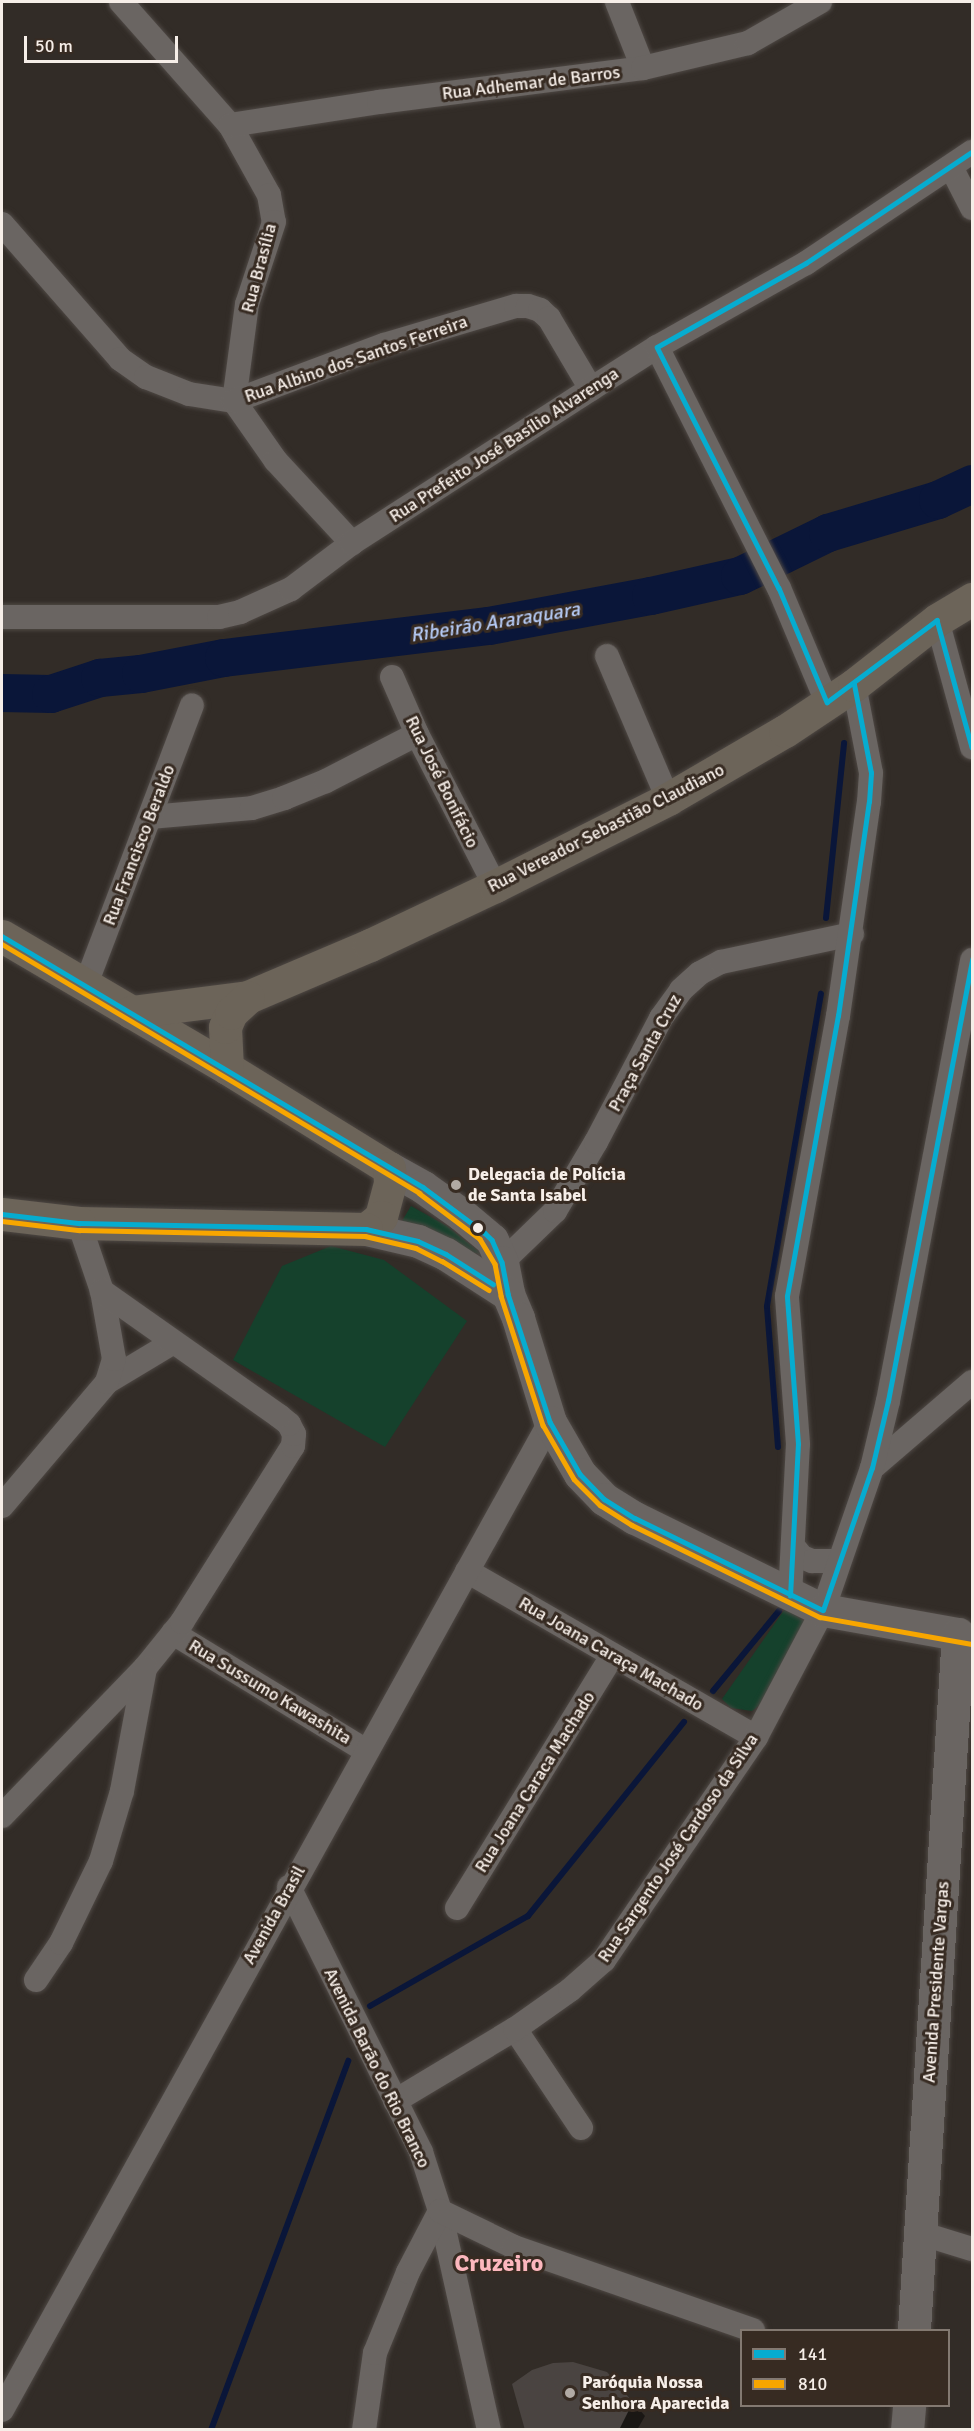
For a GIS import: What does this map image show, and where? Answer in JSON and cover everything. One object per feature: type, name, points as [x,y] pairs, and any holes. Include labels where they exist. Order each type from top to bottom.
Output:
[{"type":"main road","name":"Rua Vereador Sebastião Claudiano","points":[[248,998],[495,886],[669,799],[785,731],[840,694],[937,620],[972,599]]},
{"type":"main road","points":[[2,936],[227,1068],[389,1168],[390,1183],[381,1216],[366,1229],[79,1223],[3,1217]]},
{"type":"main road","points":[[131,1012],[248,998]]},
{"type":"main road","points":[[227,1068],[225,1027],[231,1013],[248,998]]},
{"type":"street","name":"Rua Brasília","points":[[123,2],[230,125],[269,195],[274,209],[270,239],[247,304],[234,401]]},
{"type":"street","points":[[617,2],[643,68]]},
{"type":"street","name":"Rua Adhemar de Barros","points":[[230,125],[379,102],[643,68],[748,44],[820,2]]},
{"type":"street","name":"Rua Prefeito José Basílio Alvarenga","points":[[2,617],[219,617],[240,612],[291,589],[351,543],[657,347],[806,263],[972,152]]},
{"type":"street","points":[[951,167],[972,208]]},
{"type":"street","name":"Rua Albino dos Santos Ferreira","points":[[2,224],[120,359],[146,377],[189,394],[234,401],[384,345],[516,306],[528,306],[540,310],[549,318],[591,389]]},
{"type":"street","points":[[657,347],[779,588],[840,694],[871,773],[852,934],[787,1296],[798,1444],[790,1596]]},
{"type":"street","points":[[234,401],[276,461],[351,543]]},
{"type":"street","points":[[937,620],[972,747]]},
{"type":"street","points":[[607,656],[669,799]]},
{"type":"street","name":"Rua José Bonifácio","points":[[392,677],[417,734],[495,886]]},
{"type":"street","name":"Rua Francisco Beraldo","points":[[86,984],[192,705]]},
{"type":"street","points":[[150,817],[252,808],[326,781],[417,734]]},
{"type":"street","name":"Praça Santa Cruz","points":[[498,1279],[555,1211],[596,1142],[661,1018],[681,990],[700,973],[721,962],[852,934]]},
{"type":"street","name":"Rua Sargento José Cardoso da Silva","points":[[395,2101],[515,2029],[570,1990],[604,1960],[756,1737],[823,1610],[872,1468],[888,1401],[972,960]]},
{"type":"street","points":[[389,1168],[423,1187],[492,1240],[498,1279],[518,1318],[550,1422],[580,1474],[604,1499],[635,1518],[790,1596],[823,1610],[965,1636]]},
{"type":"street","points":[[79,1223],[102,1291],[114,1359],[107,1382]]},
{"type":"street","points":[[366,1229],[418,1241],[498,1279]]},
{"type":"street","points":[[2,1816],[146,1668],[173,1633],[293,1446],[294,1434],[289,1424],[172,1343],[102,1291]]},
{"type":"street","points":[[2,1506],[107,1382],[172,1343]]},
{"type":"street","points":[[872,1468],[972,1382]]},
{"type":"street","name":"Avenida Brasil","points":[[2,2410],[290,1887],[550,1422]]},
{"type":"street","points":[[793,1546],[802,1557],[812,1561],[839,1561]]},
{"type":"street","name":"Rua Joana Caraça Machado","points":[[467,1571],[756,1737]]},
{"type":"street","name":"Rua Sussumo Kawashita","points":[[173,1633],[366,1751]]},
{"type":"street","name":"Avenida Presidente Vargas","points":[[914,2329],[965,1636]]},
{"type":"street","name":"Rua Joana Caraca Machado","points":[[457,1908],[612,1656]]},
{"type":"street","points":[[36,1980],[60,1943],[101,1861],[122,1791],[146,1668]]},
{"type":"street","name":"Avenida Barão do Rio Branco","points":[[290,1887],[421,2152],[440,2211],[489,2430]]},
{"type":"street","points":[[515,2029],[581,2128]]},
{"type":"street","points":[[364,2430],[375,2354],[408,2272],[440,2211],[514,2247],[747,2329]]},
{"type":"street","points":[[920,2233],[972,2249]]},
{"type":"street","points":[[907,2430],[909,2407]]},
{"type":"green space","points":[[411,1206],[447,1226],[482,1254],[465,1252],[402,1221]]},
{"type":"green space","points":[[331,1246],[384,1260],[467,1321],[385,1447],[233,1360],[282,1266]]},
{"type":"green space","points":[[785,1609],[808,1623],[760,1705],[752,1711],[731,1708],[722,1699]]},
{"type":"building","name":"Paróquia Nossa Senhora Aparecida","points":[[573,2362],[607,2372],[633,2402],[619,2430],[525,2430],[512,2384],[532,2370],[553,2363]]},
{"type":"waterway","name":"Ribeirão Araraquara","points":[[2,693],[51,694],[100,678],[141,674],[224,658],[489,626],[651,596],[740,576],[828,533],[938,500],[972,484]]},
{"type":"waterway","points":[[826,918],[844,743]]},
{"type":"waterway","points":[[778,1447],[767,1306],[821,994]]},
{"type":"waterway","points":[[713,1691],[779,1611]]},
{"type":"waterway","points":[[370,2006],[528,1916],[684,1722]]},
{"type":"waterway","points":[[211,2430],[348,2061]]},
{"type":"transit line","name":"141","points":[[657,347],[806,263],[972,152]]},
{"type":"transit line","name":"141","points":[[657,347],[779,588],[827,702]]},
{"type":"transit line","name":"141","points":[[827,702],[937,620],[972,747]]},
{"type":"transit line","name":"141","points":[[790,1596],[798,1444],[787,1296],[838,1016],[869,802],[871,773],[854,685]]},
{"type":"transit line","name":"141","points":[[2,936],[423,1187],[485,1233],[492,1240],[502,1262],[508,1294],[550,1422],[580,1474],[604,1499],[635,1518],[823,1610],[872,1468],[888,1401],[972,960]]},
{"type":"transit line","name":"810","points":[[2,944],[419,1193],[480,1239],[495,1264],[501,1296],[543,1425],[574,1479],[600,1505],[632,1525],[820,1617],[971,1644]]},
{"type":"transit line","name":"141","points":[[2,1214],[79,1223],[366,1229],[418,1241],[446,1254],[493,1284]]},
{"type":"transit line","name":"810","points":[[2,1221],[79,1230],[365,1236],[416,1248],[489,1290]]},
{"type":"place","name":"Delegacia de Polícia de Santa Isabel","points":[[456,1185]]},
{"type":"place","name":"Paróquia Nossa Senhora Aparecida","points":[[570,2393]]},
{"type":"district","name":"Cruzeiro","points":[[499,2264]]}]
